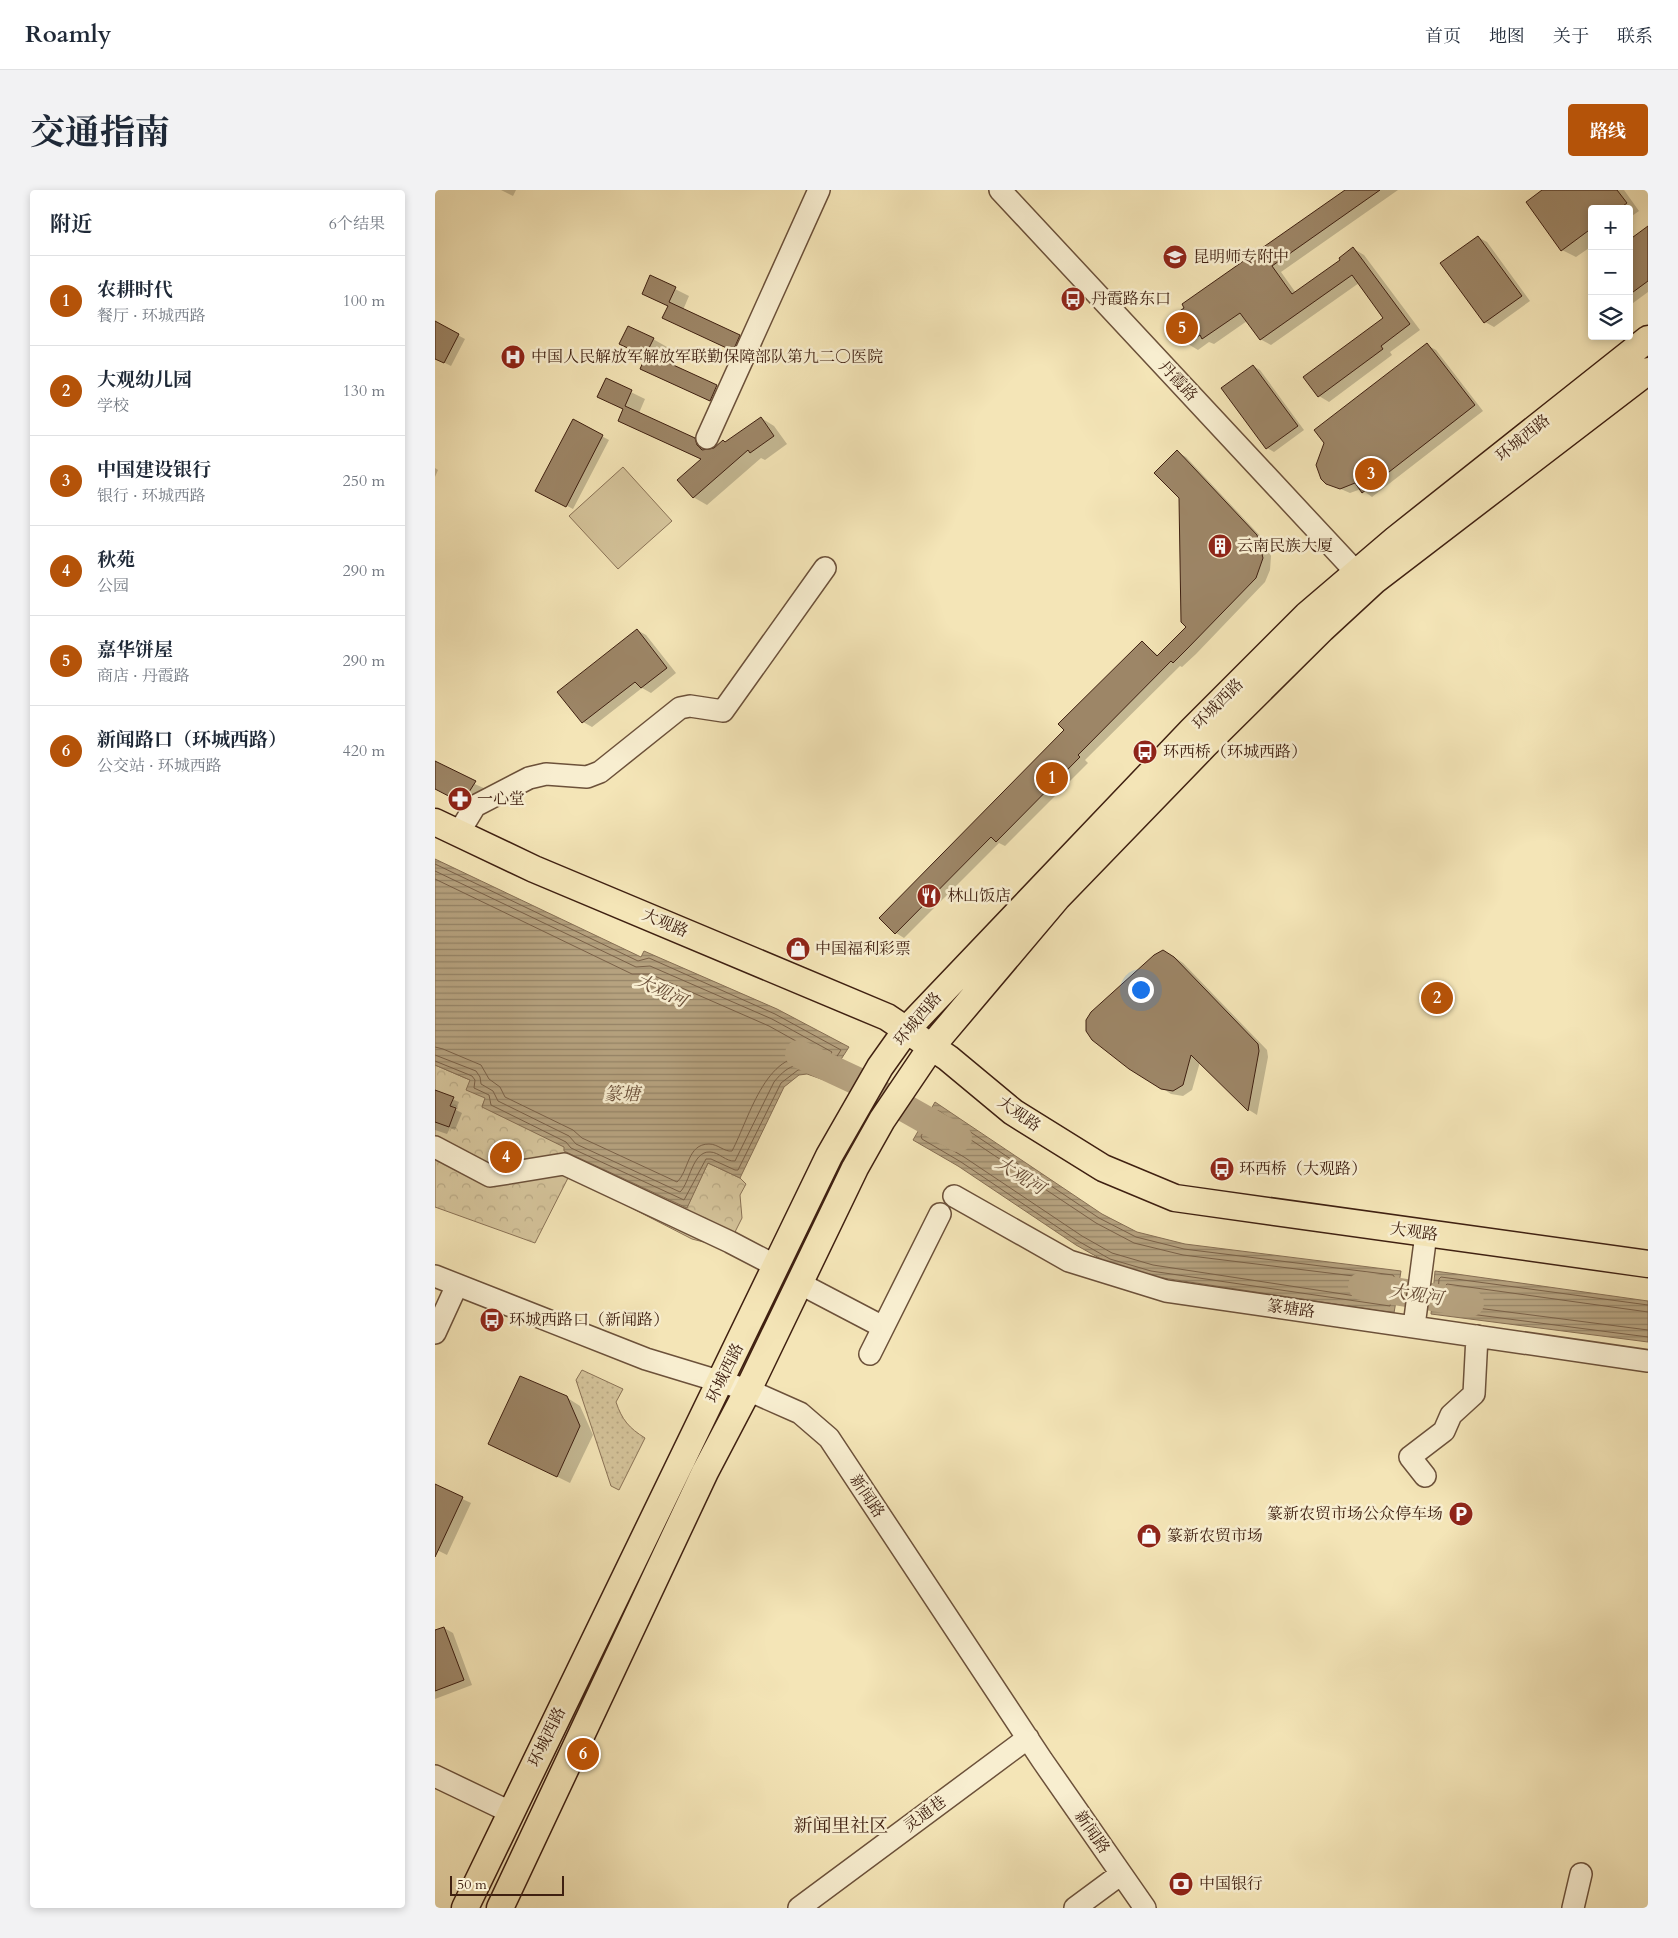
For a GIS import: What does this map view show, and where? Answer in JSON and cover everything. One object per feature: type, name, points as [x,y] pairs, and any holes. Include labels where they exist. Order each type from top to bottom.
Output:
[{"type":"main road","name":"环城西路","points":[[465,1908],[829,1156],[857,1105],[907,1029],[1197,724],[1307,615],[1356,572],[1648,339]]},
{"type":"main road","name":"环城西路","points":[[501,1908],[705,1472],[748,1390],[855,1168],[905,1083],[932,1046],[1057,898],[1205,745],[1322,629],[1374,581],[1648,371]]},
{"type":"main road","name":"大观路","points":[[435,822],[534,869],[863,1005],[907,1029],[932,1046],[1013,1112],[1054,1138],[1103,1168],[1175,1198],[1648,1264]]},
{"type":"street","points":[[707,438],[819,190]]},
{"type":"street","name":"丹霞路","points":[[1000,190],[1356,572]]},
{"type":"street","points":[[458,834],[475,806],[529,778],[546,774],[587,777],[600,772],[680,708],[690,706],[723,711],[825,568]]},
{"type":"street","points":[[435,1147],[490,1176],[564,1164],[730,1242],[776,1266]]},
{"type":"street","name":"篆塘路","points":[[954,1196],[1069,1261],[1166,1291],[1648,1361]]},
{"type":"street","points":[[870,1354],[940,1214]]},
{"type":"street","points":[[1414,1326],[1426,1234]]},
{"type":"street","name":"新闻路","points":[[435,1276],[646,1359],[748,1390],[800,1413],[829,1438],[1027,1738],[1145,1908]]},
{"type":"street","points":[[799,1283],[883,1327]]},
{"type":"street","points":[[435,1333],[457,1285]]},
{"type":"street","points":[[1425,1476],[1410,1457],[1444,1431],[1451,1415],[1474,1394],[1477,1336]]},
{"type":"street","name":"灵通巷","points":[[799,1908],[1027,1738]]},
{"type":"street","points":[[435,1776],[510,1812]]},
{"type":"street","points":[[1075,1908],[1121,1874]]},
{"type":"street","points":[[1573,1908],[1581,1874]]},
{"type":"green space","points":[[623,467],[672,521],[618,569],[569,516]]},
{"type":"green space","points":[[435,1065],[470,1080],[486,1098],[482,1106],[565,1147],[564,1150],[687,1207],[708,1163],[740,1178],[746,1184],[740,1195],[742,1218],[727,1248],[692,1239],[569,1176],[535,1243],[435,1207]]},
{"type":"green space","points":[[582,1370],[623,1389],[616,1402],[618,1408],[627,1423],[645,1438],[619,1490],[611,1486],[576,1380]]},
{"type":"water","name":"篆塘","points":[[435,859],[641,957],[644,951],[777,1009],[849,1047],[827,1081],[807,1074],[799,1075],[784,1087],[740,1178],[708,1163],[687,1208],[564,1151],[564,1147],[482,1107],[485,1098],[466,1090],[470,1080],[435,1065]]},
{"type":"water","points":[[935,1102],[1102,1214],[1137,1232],[1185,1244],[1401,1271],[1394,1313],[1150,1276],[1108,1263],[1076,1245],[958,1166],[913,1140]]},
{"type":"water","points":[[1435,1271],[1648,1301],[1648,1342],[1431,1314]]},
{"type":"building","points":[[1345,190],[1380,190],[1272,266],[1292,294],[1340,260],[1339,258],[1353,247],[1410,324],[1381,346],[1383,349],[1318,397],[1303,377],[1383,318],[1352,275],[1260,340],[1240,313],[1202,339],[1200,335],[1187,344],[1168,319],[1184,308],[1182,304]]},
{"type":"building","points":[[1542,190],[1617,190],[1627,203],[1624,205],[1588,205],[1588,231],[1561,251],[1526,202]]},
{"type":"building","points":[[1648,226],[1648,281],[1633,292],[1633,250],[1633,237]]},
{"type":"building","points":[[1478,236],[1522,296],[1484,323],[1440,263]]},
{"type":"building","points":[[650,275],[676,287],[669,302],[740,335],[733,351],[662,318],[668,306],[642,294]]},
{"type":"building","points":[[435,321],[459,334],[444,363],[435,359]]},
{"type":"building","points":[[628,326],[654,338],[645,356],[619,344]]},
{"type":"building","points":[[1427,343],[1475,405],[1362,493],[1355,483],[1340,489],[1326,484],[1321,479],[1316,465],[1324,443],[1314,430]]},
{"type":"building","points":[[647,353],[717,385],[710,401],[640,369]]},
{"type":"building","points":[[1253,365],[1298,426],[1266,449],[1221,388]]},
{"type":"building","points":[[606,378],[632,390],[625,406],[695,438],[697,445],[702,450],[714,448],[723,440],[725,442],[761,417],[774,436],[750,453],[748,450],[693,498],[677,480],[701,459],[618,421],[623,409],[597,397]]},
{"type":"building","points":[[573,419],[603,435],[566,507],[535,491]]},
{"type":"building","points":[[1177,450],[1257,535],[1263,558],[1256,578],[1173,663],[1171,661],[1078,755],[1080,757],[996,842],[991,837],[895,934],[879,918],[1064,730],[1058,724],[1142,641],[1157,656],[1186,627],[1181,622],[1179,498],[1154,473]]},
{"type":"building","points":[[637,629],[667,668],[641,688],[635,682],[582,723],[557,692]]},
{"type":"building","points":[[435,761],[476,781],[462,803],[435,789]]},
{"type":"building","points":[[1163,950],[1174,957],[1258,1044],[1259,1051],[1248,1111],[1191,1055],[1183,1085],[1173,1091],[1161,1089],[1129,1069],[1092,1040],[1086,1031],[1086,1020],[1091,1012],[1154,955]]},
{"type":"building","points":[[435,1090],[454,1097],[450,1106],[456,1108],[449,1127],[435,1122]]},
{"type":"building","points":[[520,1376],[567,1396],[580,1426],[557,1477],[488,1444]]},
{"type":"building","points":[[435,1484],[463,1497],[435,1557]]},
{"type":"building","points":[[444,1627],[464,1680],[435,1691],[435,1630]]},
{"type":"waterway","name":"大观河","points":[[799,1054],[857,1081],[958,1138]]},
{"type":"waterway","name":"大观河","points":[[1362,1286],[1470,1303]]},
{"type":"place","name":"昆明师专附中","points":[[1175,257]]},
{"type":"place","name":"丹霞路东口","points":[[1073,299]]},
{"type":"place","name":"嘉华饼屋","points":[[1182,328]]},
{"type":"place","name":"中国人民解放军解放军联勤保障部队第九二〇医院","points":[[513,357]]},
{"type":"place","name":"中国建设银行","points":[[1371,474]]},
{"type":"place","name":"云南民族大厦","points":[[1220,546]]},
{"type":"place","name":"环西桥（环城西路）","points":[[1145,752]]},
{"type":"place","name":"农耕时代","points":[[1052,778]]},
{"type":"place","name":"一心堂","points":[[460,799]]},
{"type":"place","name":"林山饭店","points":[[929,896]]},
{"type":"place","name":"中国福利彩票","points":[[798,949]]},
{"type":"place","name":"大观幼儿园","points":[[1437,998]]},
{"type":"place","name":"秋苑","points":[[506,1157]]},
{"type":"place","name":"环西桥（大观路）","points":[[1222,1169]]},
{"type":"place","name":"环城西路口（新闻路）","points":[[492,1320]]},
{"type":"place","name":"篆新农贸市场公众停车场","points":[[1461,1514]]},
{"type":"place","name":"篆新农贸市场","points":[[1149,1536]]},
{"type":"place","name":"新闻路口（环城西路）","points":[[583,1754]]},
{"type":"place","name":"中国银行","points":[[1181,1884]]},
{"type":"district","name":"新闻里社区","points":[[841,1826]]}]
